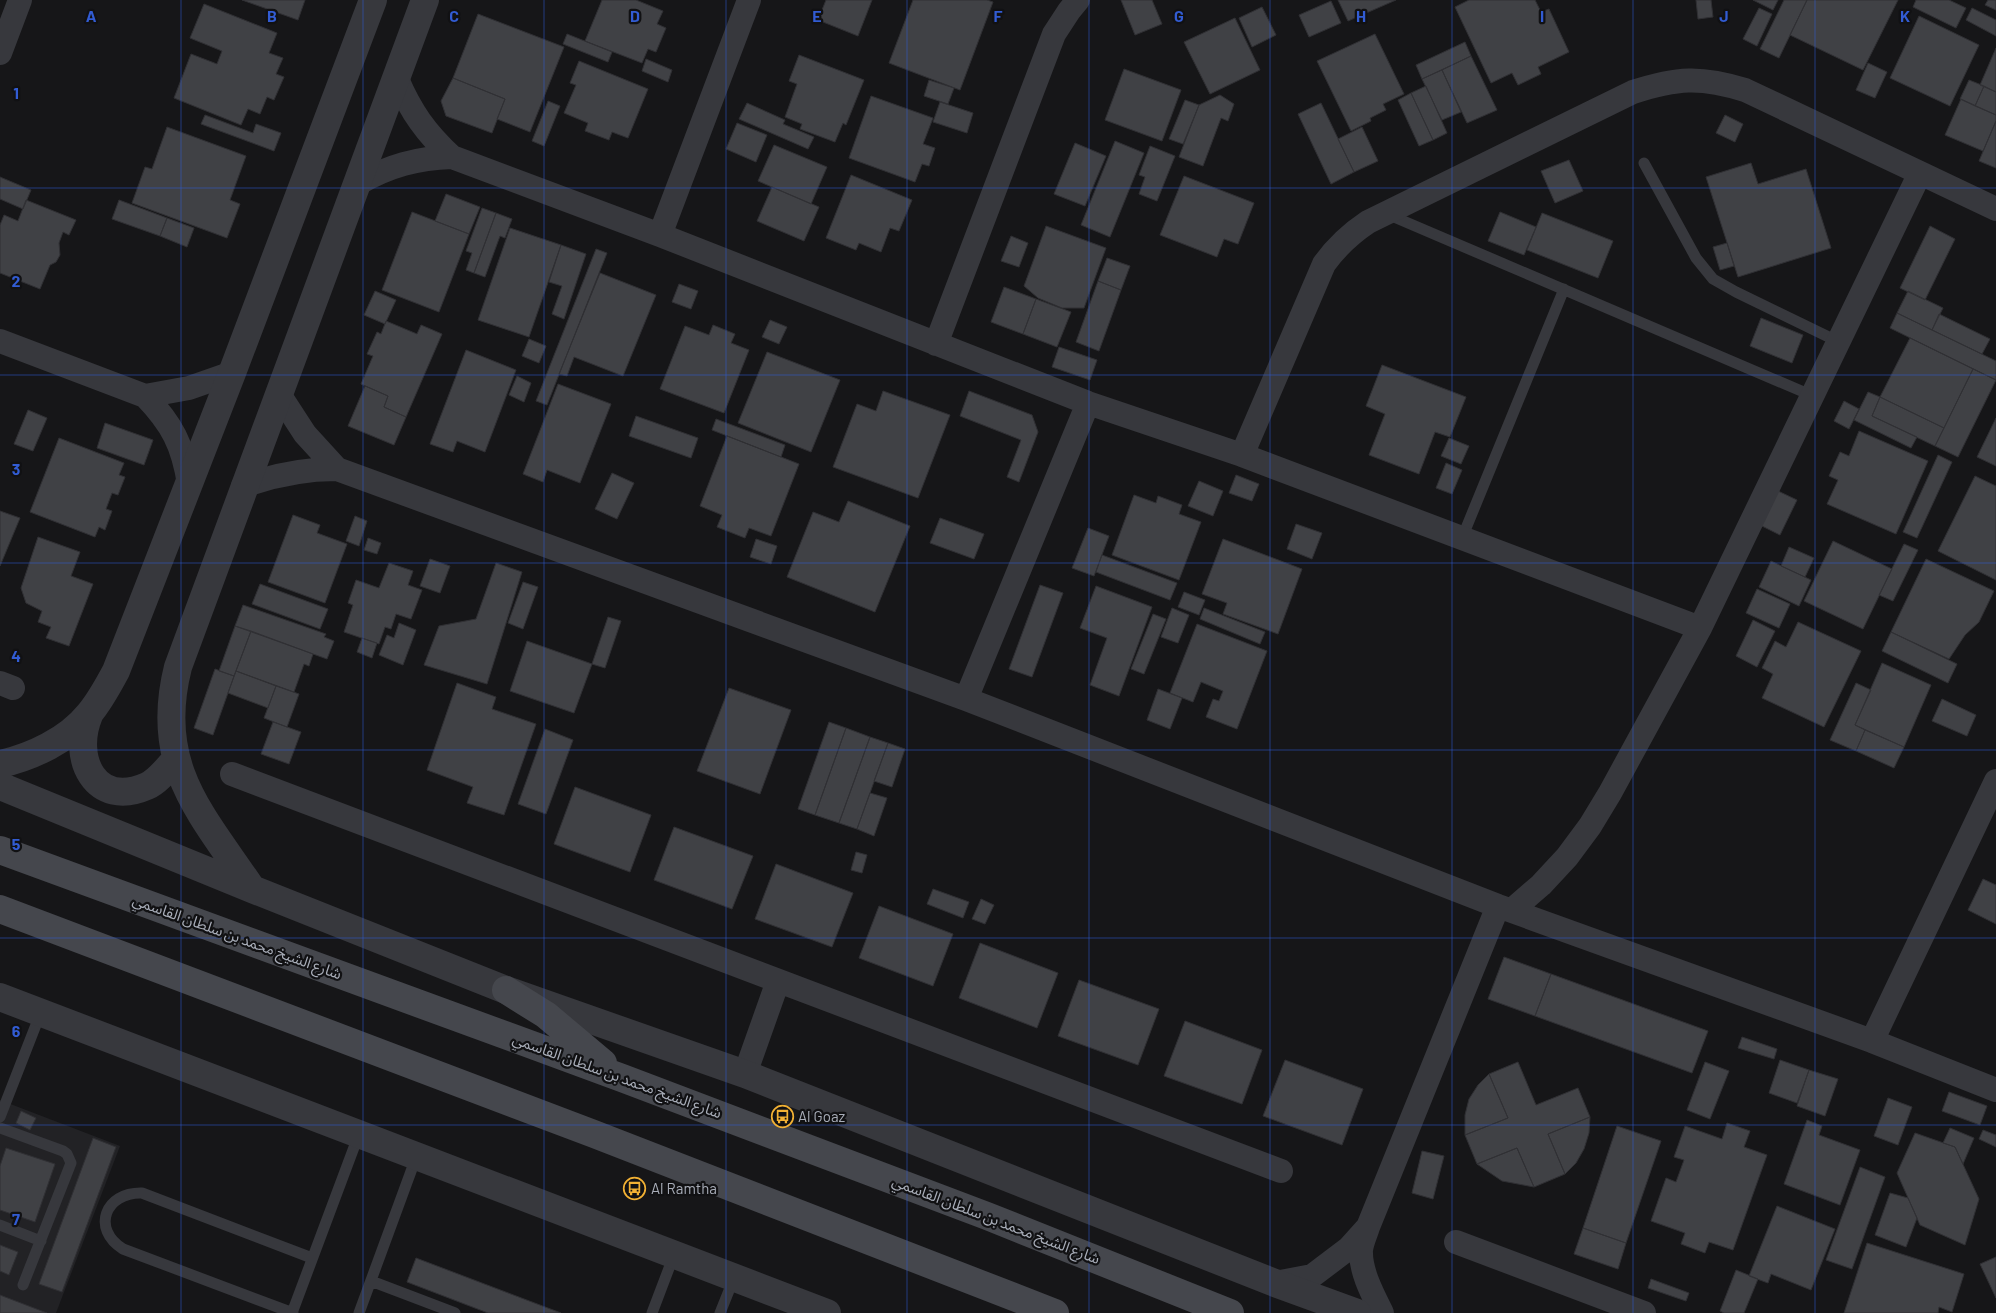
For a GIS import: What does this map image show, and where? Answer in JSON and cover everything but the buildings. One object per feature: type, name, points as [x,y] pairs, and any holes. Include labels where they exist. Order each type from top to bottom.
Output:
[{"type":"main road","name":"شارع الشيخ محمد بن سلطان القاسمي","points":[[0,850],[622,1078],[987,1216],[1230,1313]]},
{"type":"main road","points":[[0,909],[1055,1313]]},
{"type":"main road","points":[[506,990],[546,1015],[583,1048],[622,1078]]},
{"type":"main road","points":[[960,1276],[1010,1313]]},
{"type":"street","points":[[0,53],[20,0]]},
{"type":"street","points":[[175,760],[149,786],[131,792],[113,790],[97,781],[86,766],[82,749],[82,737],[89,715],[105,690],[123,655],[373,0]]},
{"type":"street","points":[[252,889],[210,831],[196,806],[175,760],[170,726],[170,705],[178,667],[243,486],[359,183],[426,0]]},
{"type":"street","points":[[660,235],[749,0]]},
{"type":"street","points":[[936,344],[1054,34],[1069,10],[1078,0]]},
{"type":"street","points":[[397,79],[406,101],[419,122],[452,157],[660,235],[1088,403],[1242,455],[1700,628]]},
{"type":"street","points":[[1242,455],[1324,264],[1336,247],[1351,233],[1633,92],[1661,83],[1688,79],[1717,81],[1744,90],[1996,210]]},
{"type":"street","points":[[359,183],[380,171],[404,162],[452,157]]},
{"type":"street","points":[[1382,1313],[1372,1293],[1361,1250],[1368,1227],[1505,908],[1541,886],[1568,857],[1590,826],[1700,628],[1920,173]]},
{"type":"street","points":[[0,341],[145,396],[162,414],[176,435],[185,459],[189,484]]},
{"type":"street","points":[[145,396],[190,388],[232,373]]},
{"type":"street","points":[[279,394],[305,434],[337,469]]},
{"type":"street","points":[[966,699],[1088,403]]},
{"type":"street","points":[[243,486],[289,472],[337,469],[966,699],[1505,908],[1872,1042],[1996,1090]]},
{"type":"street","points":[[0,764],[15,761],[42,750],[67,734],[89,715]]},
{"type":"street","points":[[232,774],[1280,1171]]},
{"type":"street","points":[[1872,1042],[1996,781]]},
{"type":"street","points":[[0,786],[506,990],[745,1074],[1275,1283],[1357,1313]]},
{"type":"street","points":[[745,1074],[778,981]]},
{"type":"street","points":[[0,997],[827,1313]]},
{"type":"street","points":[[1275,1283],[1312,1276],[1349,1248],[1368,1227]]},
{"type":"street","points":[[1456,1242],[1644,1313]]},
{"type":"lane","points":[[1644,163],[1696,258],[1713,278],[1736,292],[1839,342]]},
{"type":"lane","points":[[1386,214],[1812,396]]},
{"type":"lane","points":[[1462,538],[1564,290]]},
{"type":"lane","points":[[0,1117],[41,1012]]},
{"type":"lane","points":[[0,1128],[63,1151],[70,1158],[70,1168],[23,1286]]},
{"type":"lane","points":[[312,1258],[142,1193],[131,1193],[121,1196],[112,1204],[107,1213],[105,1224],[108,1234],[114,1244],[123,1249],[292,1313],[359,1134]]},
{"type":"lane","points":[[359,1313],[417,1156]]},
{"type":"lane","points":[[0,1226],[41,1241]]},
{"type":"lane","points":[[652,1313],[674,1255]]},
{"type":"lane","points":[[720,1313],[734,1278]]},
{"type":"lane","points":[[371,1281],[455,1313]]},
{"type":"shaded area","points":[[0,1100],[120,1146],[56,1313],[0,1313]]},
{"type":"place","name":"Al Goaz","points":[[782,1117]]},
{"type":"place","name":"Al Ramtha","points":[[635,1189]]}]
